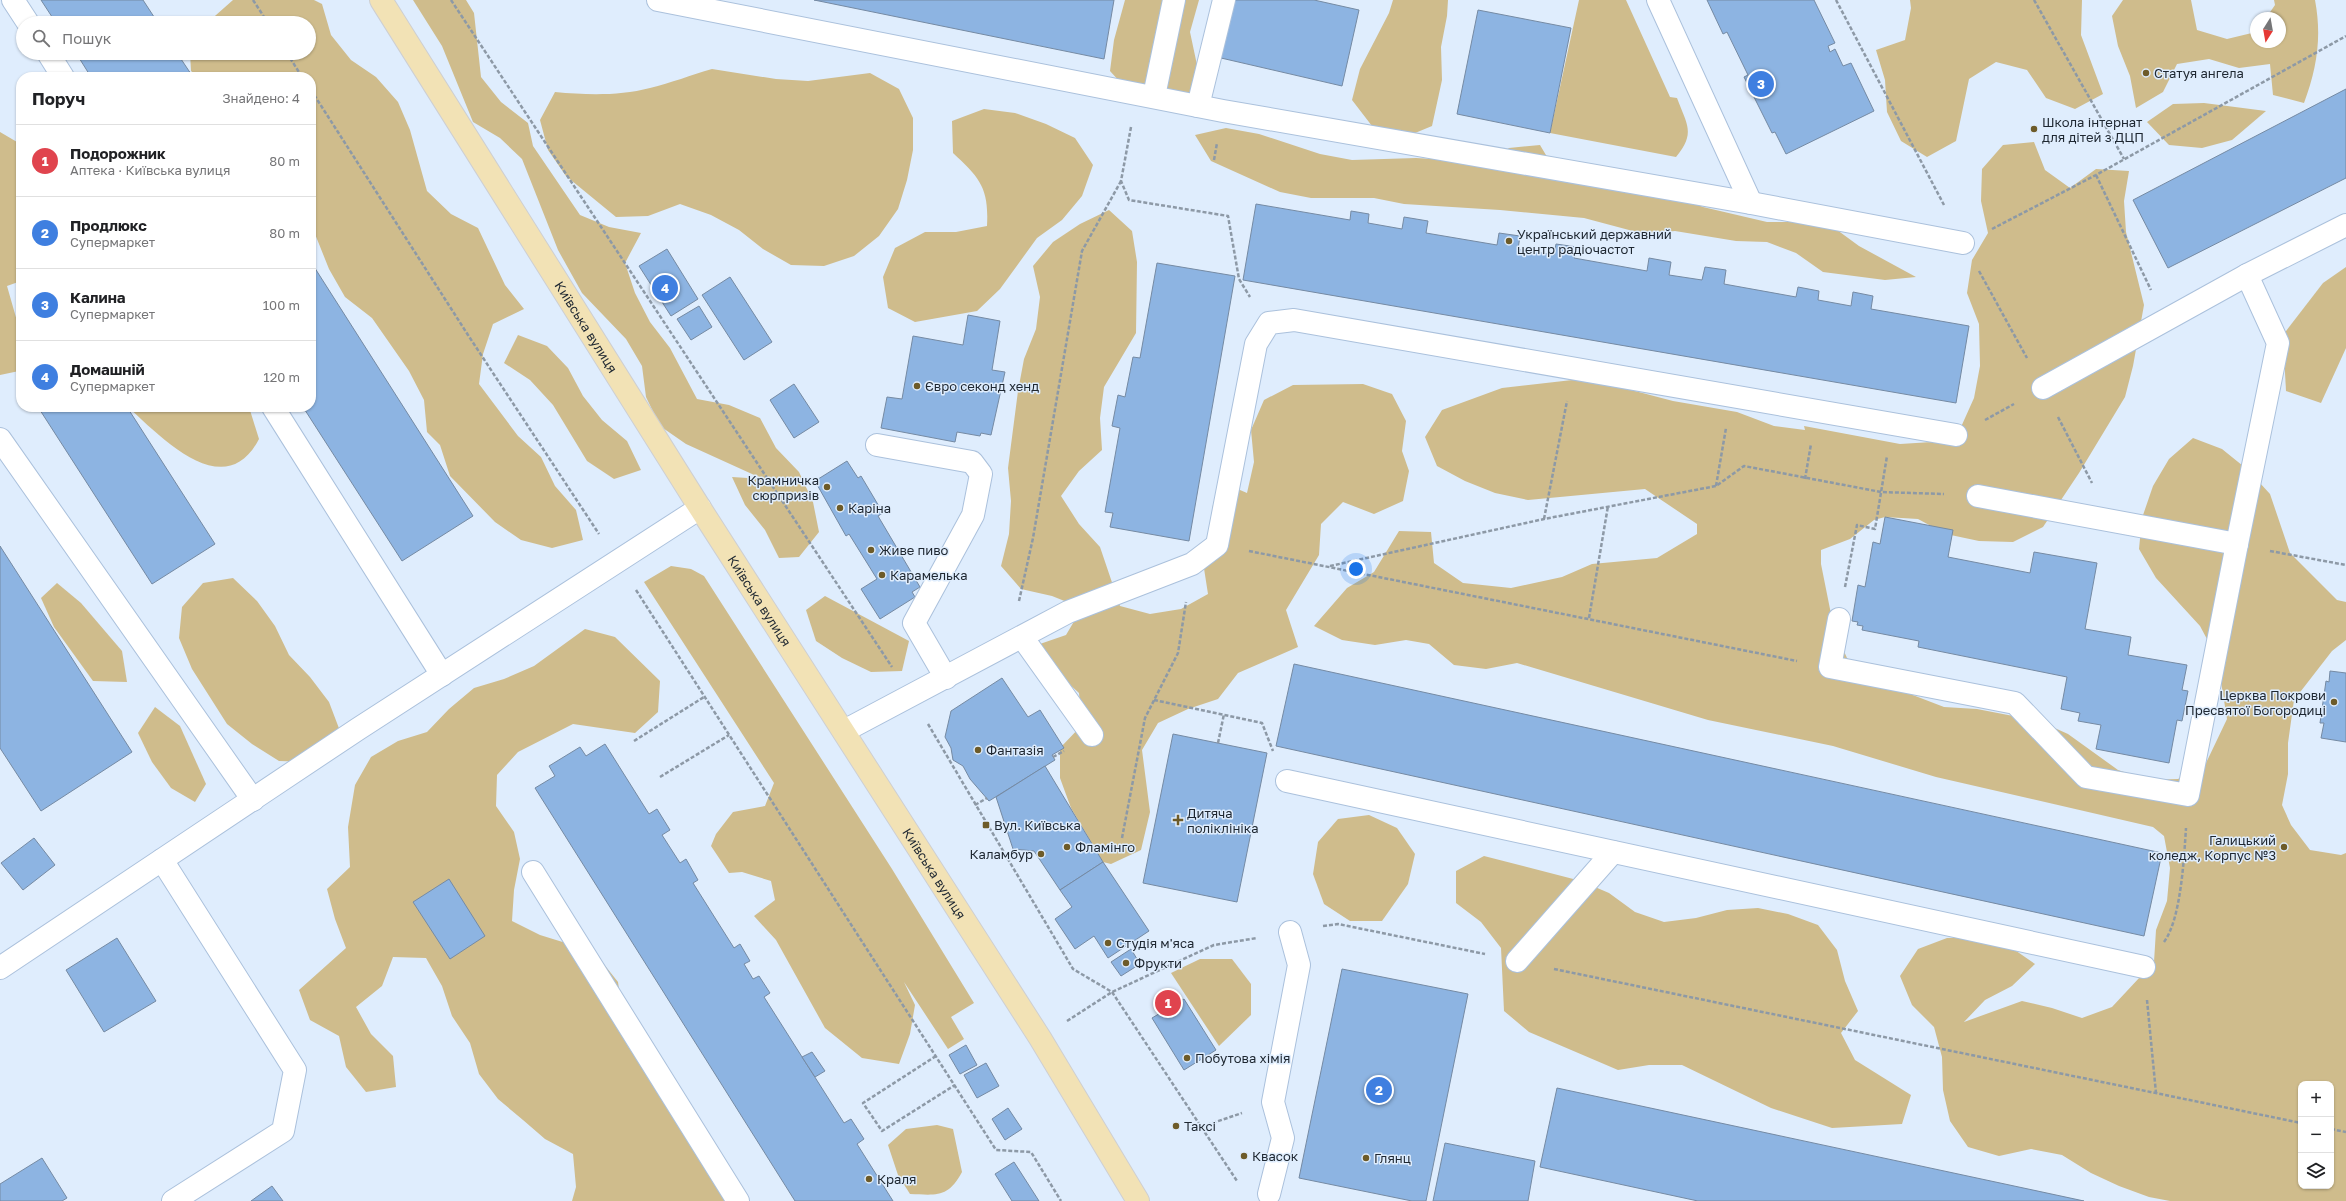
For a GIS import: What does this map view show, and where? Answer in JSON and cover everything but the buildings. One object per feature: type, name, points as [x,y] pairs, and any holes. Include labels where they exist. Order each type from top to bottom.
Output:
[{"type":"main road","name":"Київська вулиця","points":[[381,0],[700,508],[1040,1038],[1138,1201]]},
{"type":"street","points":[[13,0],[23,16]]},
{"type":"street","points":[[658,0],[1154,96],[1198,106],[1751,203],[1963,243]]},
{"type":"street","points":[[1154,96],[1174,0]]},
{"type":"street","points":[[1198,106],[1224,0]]},
{"type":"street","points":[[1658,0],[1751,203]]},
{"type":"street","points":[[52,60],[60,72]]},
{"type":"street","points":[[2043,388],[2247,275],[2346,226]]},
{"type":"street","points":[[1839,619],[1830,667],[2015,703],[2086,777],[2188,795],[2278,343],[2247,275]]},
{"type":"street","points":[[844,731],[1068,612],[1192,564],[1217,545],[1256,344],[1269,323],[1294,320],[1956,435]]},
{"type":"street","points":[[276,412],[442,675]]},
{"type":"street","points":[[0,439],[253,800]]},
{"type":"street","points":[[877,445],[972,462],[981,474],[973,515],[914,623],[946,678]]},
{"type":"street","points":[[1978,496],[2111,519],[2237,544]]},
{"type":"street","points":[[0,968],[442,675],[700,508]]},
{"type":"street","points":[[1015,640],[1092,735]]},
{"type":"street","points":[[1287,781],[2144,967]]},
{"type":"street","points":[[1517,961],[1613,852]]},
{"type":"street","points":[[162,860],[295,1070],[283,1131],[173,1201]]},
{"type":"street","points":[[533,872],[738,1201]]},
{"type":"street","points":[[1269,1194],[1283,1138],[1273,1102],[1299,965],[1290,932]]},
{"type":"path","points":[[253,0],[263,16]]},
{"type":"path","points":[[451,0],[912,696],[1073,969],[1112,992],[1238,1183]]},
{"type":"path","points":[[1836,0],[1963,243],[2043,388],[2111,519]]},
{"type":"path","points":[[2034,0],[2124,159]]},
{"type":"path","points":[[1963,243],[2096,175],[2346,36]]},
{"type":"path","points":[[291,60],[299,72]]},
{"type":"path","points":[[1015,640],[1082,252],[1121,181],[1132,125],[1154,96]]},
{"type":"path","points":[[316,98],[463,329],[617,562],[996,1150],[1031,1152],[1061,1201]]},
{"type":"path","points":[[2096,175],[2166,321]]},
{"type":"path","points":[[1121,181],[1128,200],[1228,216],[1239,279],[1242,288],[1269,323]]},
{"type":"path","points":[[1956,435],[2043,388]]},
{"type":"path","points":[[1544,519],[1561,433]]},
{"type":"path","points":[[1805,479],[1810,454]]},
{"type":"path","points":[[1716,486],[1719,463]]},
{"type":"path","points":[[1330,566],[1544,519],[1716,486],[1744,466],[1805,479],[1881,492],[1978,496]]},
{"type":"path","points":[[1839,619],[1857,525],[1875,529],[1885,468]]},
{"type":"path","points":[[1589,618],[1608,506]]},
{"type":"path","points":[[2237,544],[2346,565]]},
{"type":"path","points":[[1217,545],[1330,566],[1830,667]]},
{"type":"path","points":[[1122,838],[1145,718],[1178,653],[1192,564]]},
{"type":"path","points":[[634,741],[704,697]]},
{"type":"path","points":[[1154,700],[1262,723],[1271,748],[1287,781]]},
{"type":"path","points":[[1218,743],[1224,714]]},
{"type":"path","points":[[660,777],[729,735]]},
{"type":"path","points":[[975,805],[987,798]]},
{"type":"path","points":[[1040,1038],[1112,992],[1214,945],[1338,924],[2298,1122]]},
{"type":"path","points":[[936,1056],[863,1103],[882,1132],[955,1085]]},
{"type":"path","points":[[2334,1130],[2346,1132]]},
{"type":"shaded area","points":[[233,0],[314,0],[322,4],[331,35],[351,60],[376,77],[398,102],[410,130],[427,191],[451,214],[478,228],[505,285],[524,309],[493,324],[483,354],[479,384],[518,436],[541,457],[555,486],[576,510],[583,540],[552,548],[521,540],[495,522],[450,476],[440,445],[427,432],[424,400],[409,371],[372,318],[345,297],[329,269],[316,236],[316,72],[191,71],[190,60],[316,60],[316,16],[215,16]]},
{"type":"shaded area","points":[[413,0],[466,0],[474,13],[481,77],[501,102],[528,123],[533,146],[580,215],[609,227],[641,233],[625,263],[635,293],[650,322],[670,348],[697,399],[729,405],[760,418],[776,448],[799,472],[813,502],[819,532],[799,557],[779,558],[765,530],[745,505],[732,477],[763,479],[686,444],[660,426],[646,397],[642,366],[626,339],[582,293],[558,250],[522,159],[500,138],[473,122],[442,46]]},
{"type":"shaded area","points":[[1125,0],[1199,0],[1190,32],[1197,65],[1189,96],[1160,110],[1132,95],[1110,71],[1114,40]]},
{"type":"shaded area","points":[[1393,0],[1448,0],[1447,16],[1441,47],[1442,80],[1432,126],[1403,138],[1372,126],[1352,100],[1360,69],[1389,13]]},
{"type":"shaded area","points":[[1579,0],[1626,0],[1670,97],[1677,98],[1686,122],[1688,135],[1682,149],[1676,157],[1550,133]]},
{"type":"shaded area","points":[[1910,0],[2082,0],[2081,35],[2103,94],[2075,109],[2046,98],[2027,70],[1996,62],[1969,79],[1956,141],[1927,157],[1901,141],[1887,112],[1885,80],[1876,50],[1905,40],[1911,8]]},
{"type":"shaded area","points":[[2123,0],[2191,0],[2197,30],[2227,39],[2250,33],[2250,48],[2286,48],[2286,12],[2270,12],[2275,5],[2274,0],[2315,0],[2318,27],[2317,52],[2312,77],[2304,103],[2273,95],[2270,64],[2239,68],[2209,59],[2177,64],[2163,92],[2136,108],[2130,76],[2118,46],[2112,16]]},
{"type":"shaded area","points":[[712,69],[776,79],[808,81],[870,73],[899,89],[913,118],[913,150],[907,180],[898,209],[879,236],[854,256],[824,266],[791,265],[763,249],[739,230],[711,215],[680,204],[648,216],[616,217],[566,176],[548,150],[540,120],[555,92],[615,94],[638,91]]},
{"type":"shaded area","points":[[2204,103],[2266,111],[2232,140],[2202,148],[2169,145],[2147,122],[2173,104]]},
{"type":"shaded area","points":[[984,109],[1015,113],[1046,124],[1075,138],[1093,165],[1082,196],[1062,220],[1037,238],[1000,289],[977,311],[915,322],[888,308],[883,277],[895,248],[925,232],[956,232],[987,226],[986,202],[981,185],[970,170],[953,153],[952,121]]},
{"type":"shaded area","points":[[1226,128],[1259,134],[1320,154],[1352,160],[1416,158],[1449,160],[1481,165],[1509,148],[1540,145],[1556,172],[1673,194],[1703,207],[1767,222],[1820,222],[1833,227],[1859,246],[1916,277],[1885,280],[1823,272],[1796,253],[1767,242],[1736,241],[1675,231],[1644,234],[1584,218],[1500,210],[1404,204],[1374,198],[1311,198],[1280,192],[1211,161],[1195,135]]},
{"type":"shaded area","points":[[0,132],[16,141],[16,283],[7,286],[16,318],[16,372],[0,375]]},
{"type":"shaded area","points":[[2034,142],[2045,170],[2070,188],[2096,169],[2129,171],[2124,201],[2126,232],[2144,305],[2133,366],[2125,397],[2079,473],[2043,527],[2013,542],[1979,541],[1946,534],[1918,519],[1885,517],[1874,520],[1850,539],[1821,550],[1821,564],[1834,629],[1847,658],[1871,679],[1944,707],[1977,709],[2039,721],[2068,734],[2118,770],[2148,780],[2178,779],[2206,763],[2227,719],[2216,656],[2200,626],[2156,578],[2139,549],[2142,518],[2153,486],[2169,459],[2193,438],[2222,449],[2248,470],[2270,494],[2290,553],[2337,600],[2346,602],[2346,640],[2332,651],[2294,700],[2288,743],[2288,774],[2282,805],[2291,825],[2310,850],[2341,855],[2346,853],[2346,1201],[2170,1201],[2149,1197],[2119,1186],[2091,1173],[2062,1155],[2031,1149],[1999,1156],[1968,1147],[1950,1121],[1943,1090],[1942,1057],[1934,1027],[1912,1005],[1900,976],[1918,949],[1947,938],[1979,937],[2009,946],[2035,964],[2012,986],[1985,1000],[1964,1022],[2022,1001],[2052,1008],[2082,1018],[2112,1007],[2154,962],[2156,930],[2167,901],[2170,868],[2164,836],[2153,827],[1936,777],[1833,746],[1708,720],[1517,663],[1486,669],[1454,665],[1429,644],[1406,640],[1375,645],[1342,640],[1314,626],[1347,588],[1374,572],[1399,531],[1431,532],[1434,563],[1463,583],[1511,588],[1562,577],[1592,564],[1657,558],[1697,534],[1697,524],[1645,489],[1528,500],[1495,493],[1465,481],[1437,466],[1425,437],[1442,410],[1502,388],[1581,379],[1612,385],[1673,401],[1737,412],[1774,426],[1805,430],[1804,426],[1900,444],[1932,442],[1961,427],[1974,398],[1980,366],[1979,324],[1967,293],[1972,260],[1988,233],[1981,201],[1982,169],[2003,145]]},
{"type":"shaded area","points":[[1109,210],[1132,231],[1137,262],[1136,333],[1104,387],[1100,418],[1102,450],[1079,471],[1061,496],[1079,524],[1100,547],[1120,606],[1150,614],[1181,609],[1208,594],[1203,562],[1211,541],[1212,509],[1219,481],[1247,493],[1254,462],[1251,430],[1264,400],[1293,385],[1363,384],[1392,394],[1406,421],[1402,451],[1409,471],[1403,501],[1374,514],[1343,502],[1321,524],[1319,555],[1286,610],[1298,647],[1238,673],[1218,699],[1188,709],[1158,723],[1142,750],[1150,812],[1141,850],[1111,864],[1103,862],[1071,808],[1060,778],[1060,748],[1082,725],[1079,693],[1054,670],[1037,645],[1066,635],[1082,608],[1052,596],[1021,589],[1001,566],[1009,534],[1011,501],[1008,468],[1018,391],[1024,359],[1036,329],[1040,297],[1033,266],[1053,242],[1080,224]]},
{"type":"shaded area","points":[[2346,267],[2346,348],[2321,403],[2286,391],[2283,335],[2323,283]]},
{"type":"shaded area","points":[[518,335],[547,346],[568,368],[583,396],[602,420],[627,441],[641,470],[614,479],[587,461],[553,405],[530,380],[504,363]]},
{"type":"shaded area","points":[[134,412],[251,412],[259,439],[245,458],[229,466],[211,466],[193,459],[175,448]]},
{"type":"shaded area","points":[[671,566],[691,569],[704,576],[892,869],[974,1003],[951,1017],[964,1039],[948,1049],[904,982],[915,1005],[910,1034],[899,1064],[862,1058],[825,1028],[776,940],[754,916],[775,900],[771,881],[742,872],[729,873],[711,846],[716,834],[733,812],[765,806],[774,783],[644,582]]},
{"type":"shaded area","points":[[233,578],[257,601],[275,626],[289,655],[310,677],[329,702],[340,731],[311,762],[279,761],[252,744],[227,724],[192,669],[179,638],[182,607],[203,583]]},
{"type":"shaded area","points":[[57,583],[81,603],[122,651],[127,682],[93,681],[54,627],[41,598]]},
{"type":"shaded area","points":[[825,596],[909,641],[902,671],[871,672],[842,658],[816,641],[806,610]]},
{"type":"shaded area","points":[[585,629],[615,637],[660,681],[658,712],[635,733],[573,724],[518,752],[497,775],[496,806],[514,832],[520,859],[514,890],[512,921],[540,935],[569,944],[599,958],[618,982],[627,1045],[634,1055],[661,1072],[734,1201],[572,1201],[576,1187],[573,1154],[545,1139],[498,1099],[479,1074],[470,1043],[452,1016],[442,986],[426,958],[393,957],[382,986],[356,1007],[371,1034],[393,1056],[396,1087],[366,1092],[346,1067],[339,1036],[310,1020],[299,990],[346,948],[335,919],[327,889],[350,867],[348,827],[355,785],[371,757],[398,741],[427,732],[449,709],[474,688],[504,679],[534,666]]},
{"type":"shaded area","points":[[155,707],[180,726],[206,784],[195,802],[171,788],[152,762],[138,733]]},
{"type":"shaded area","points":[[1369,815],[1397,828],[1415,854],[1408,884],[1382,921],[1350,921],[1324,904],[1313,874],[1318,842],[1338,819]]},
{"type":"shaded area","points":[[1484,856],[1581,881],[1609,893],[1635,912],[1664,922],[1696,918],[1727,910],[1758,908],[1788,914],[1818,925],[1837,950],[1845,981],[1858,1011],[1841,1033],[1855,1060],[1911,1095],[1902,1124],[1832,1128],[1771,1108],[1682,1065],[1649,1065],[1618,1070],[1529,1032],[1504,1011],[1501,948],[1481,922],[1456,903],[1456,871]]},
{"type":"shaded area","points":[[1200,959],[1232,959],[1251,984],[1251,1015],[1219,1046],[1171,973]]},
{"type":"shaded area","points":[[937,1125],[953,1129],[962,1172],[952,1187],[947,1191],[928,1195],[910,1194],[898,1175],[888,1145],[906,1129]]},
{"type":"place","name":"Статуя ангела","points":[[2146,73]]},
{"type":"place","name":"Калина","points":[[1761,84]]},
{"type":"place","name":"Школа інтернат для дітей з ДЦП","points":[[2034,129]]},
{"type":"place","name":"Український державний центр радіочастот","points":[[1509,241]]},
{"type":"place","name":"Домашній","points":[[665,288]]},
{"type":"place","name":"Євро секонд хенд","points":[[917,386]]},
{"type":"place","name":"Крамничка сюрпризів","points":[[827,487]]},
{"type":"place","name":"Каріна","points":[[840,508]]},
{"type":"place","name":"Живе пиво","points":[[871,550]]},
{"type":"place","name":"Карамелька","points":[[882,575]]},
{"type":"place","name":"Церква Покрови Пресвятої Богородиці","points":[[2334,702]]},
{"type":"place","name":"Фантазія","points":[[978,750]]},
{"type":"place","name":"Дитяча поліклініка","points":[[1178,820]]},
{"type":"place","name":"Вул. Київська","points":[[986,825]]},
{"type":"place","name":"Фламінго","points":[[1067,847]]},
{"type":"place","name":"Галицький коледж, Корпус №3","points":[[2284,847]]},
{"type":"place","name":"Каламбур","points":[[1041,854]]},
{"type":"place","name":"Студія м'яса","points":[[1108,943]]},
{"type":"place","name":"Фрукти","points":[[1126,963]]},
{"type":"place","name":"Подорожник","points":[[1168,1003]]},
{"type":"place","name":"Побутова хімія","points":[[1187,1058]]},
{"type":"place","name":"Продлюкс","points":[[1379,1090]]},
{"type":"place","name":"Таксі","points":[[1176,1126]]},
{"type":"place","name":"Квасок","points":[[1244,1156]]},
{"type":"place","name":"Глянц","points":[[1366,1158]]},
{"type":"place","name":"Краля","points":[[869,1179]]}]
